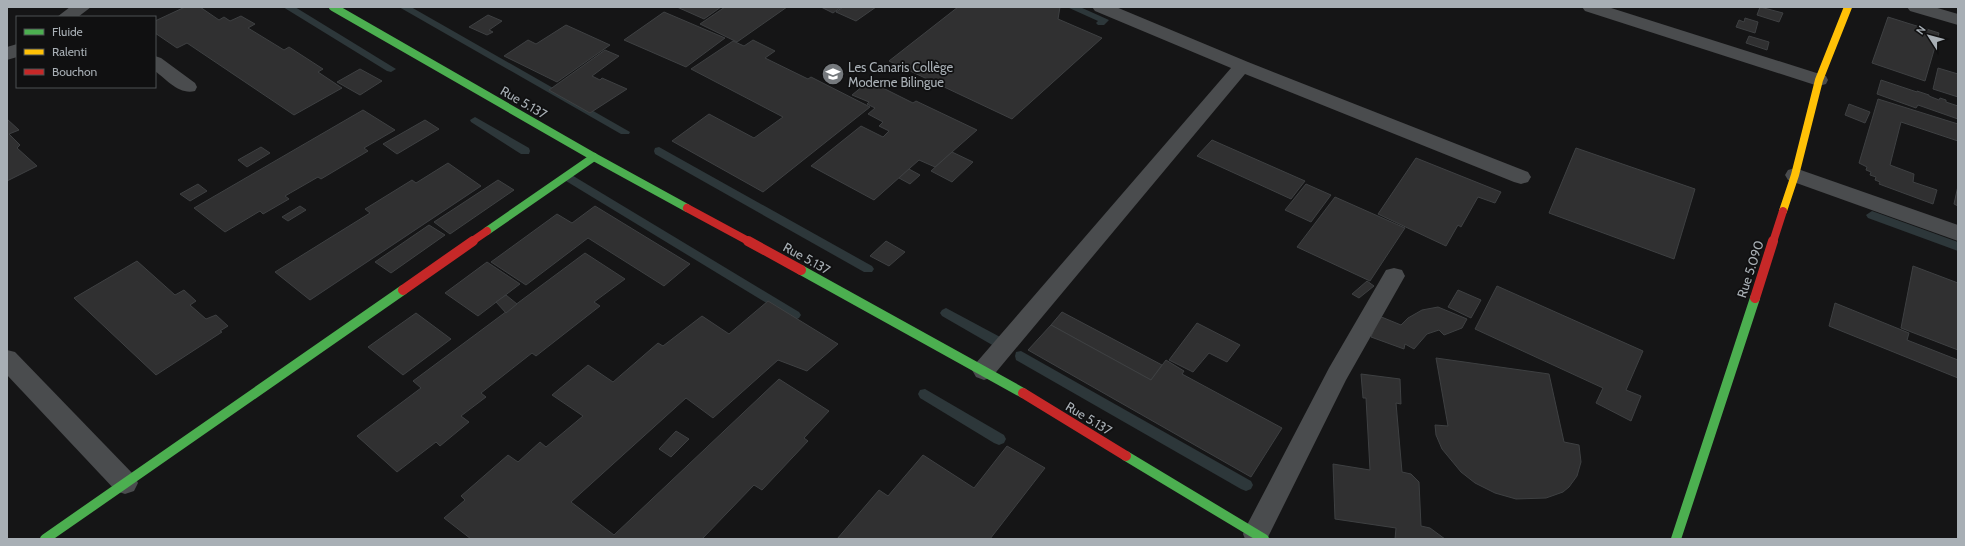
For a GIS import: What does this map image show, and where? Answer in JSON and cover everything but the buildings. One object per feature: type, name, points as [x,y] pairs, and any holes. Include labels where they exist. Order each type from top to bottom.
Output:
[{"type":"street","points":[[68,16],[83,7],[95,16]]},
{"type":"street","name":"Rue 5.137","points":[[334,7],[594,157],[984,370],[1260,537]]},
{"type":"street","points":[[1101,7],[1242,66],[1521,177]]},
{"type":"street","points":[[1591,7],[1818,80]]},
{"type":"street","name":"Rue 5.090","points":[[1676,539],[1795,175],[1818,80],[1848,7]]},
{"type":"street","points":[[1916,7],[1958,20]]},
{"type":"street","points":[[7,55],[16,50]]},
{"type":"street","points":[[156,63],[188,87]]},
{"type":"street","points":[[984,370],[1242,66]]},
{"type":"street","points":[[45,539],[594,157]]},
{"type":"street","points":[[1795,175],[1958,233]]},
{"type":"street","points":[[1260,537],[1337,376],[1394,276]]},
{"type":"street","points":[[7,359],[125,483]]},
{"type":"waterway","points":[[288,7],[391,69]]},
{"type":"waterway","points":[[404,7],[625,132]]},
{"type":"waterway","points":[[1072,7],[1104,20],[1101,23]]},
{"type":"waterway","points":[[475,120],[525,151]]},
{"type":"waterway","points":[[659,151],[868,269]]},
{"type":"waterway","points":[[570,178],[795,315]]},
{"type":"waterway","points":[[1872,215],[1958,247]]},
{"type":"waterway","points":[[946,313],[998,342]]},
{"type":"waterway","points":[[1021,356],[1246,485]]},
{"type":"waterway","points":[[925,394],[999,439]]},
{"type":"traffic: fast","points":[[333,7],[594,157],[687,208]]},
{"type":"traffic: fast","points":[[487,231],[594,157]]},
{"type":"traffic: fast","points":[[801,270],[984,370],[1023,393]]},
{"type":"traffic: fast","points":[[45,539],[403,290]]},
{"type":"traffic: fast","points":[[1676,539],[1755,298]]},
{"type":"traffic: fast","points":[[1126,456],[1264,539]]},
{"type":"traffic: slow","points":[[1783,211],[1795,175],[1819,80],[1848,7]]},
{"type":"traffic: jam","points":[[687,208],[801,270]]},
{"type":"traffic: jam","points":[[1755,298],[1783,211]]},
{"type":"traffic: jam","points":[[403,290],[487,231]]},
{"type":"traffic: jam","points":[[1023,393],[1126,456]]},
{"type":"place","name":"Les Canaris Collège Moderne Bilingue","points":[[833,74]]}]
